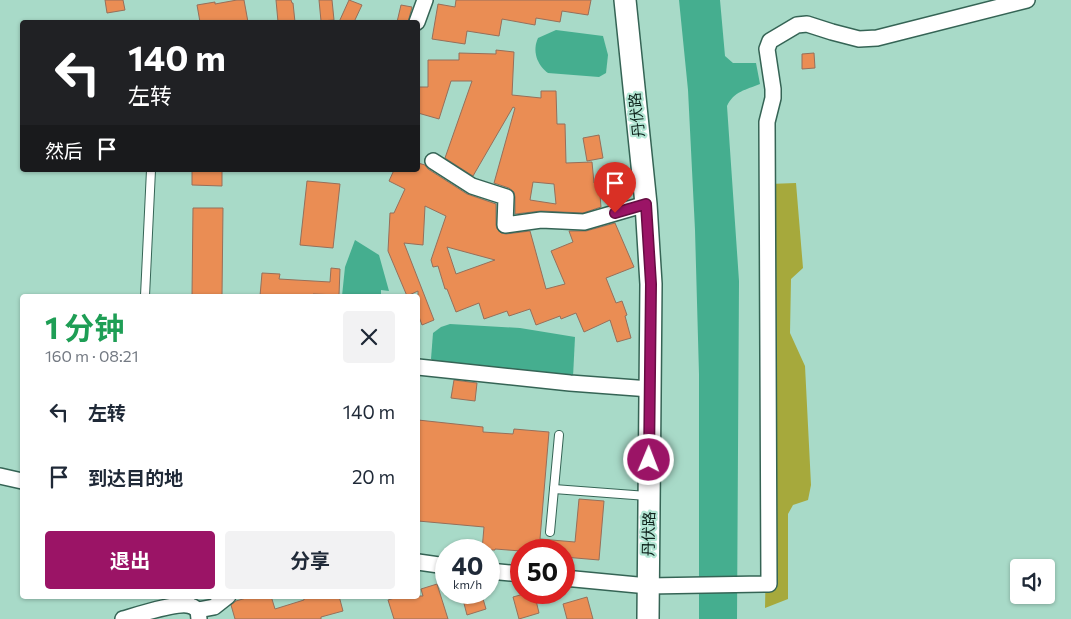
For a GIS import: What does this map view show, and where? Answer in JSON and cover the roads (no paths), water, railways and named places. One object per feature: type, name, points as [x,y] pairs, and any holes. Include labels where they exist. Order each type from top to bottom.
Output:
[{"type":"main road","name":"丹伏路","points":[[625,0],[646,204],[651,284],[649,496],[656,586],[648,619]]},
{"type":"street","points":[[418,20],[425,0]]},
{"type":"street","points":[[575,579],[656,586],[769,584],[767,122],[773,98],[767,49],[770,41],[797,25],[806,24],[859,39],[877,38],[1026,0]]},
{"type":"street","points":[[433,161],[472,186],[506,197],[505,225],[541,220],[584,222],[646,204]]},
{"type":"street","points":[[420,366],[570,383],[650,389]]},
{"type":"street","points":[[0,476],[20,480]]},
{"type":"street","points":[[420,562],[435,564]]},
{"type":"street","points":[[123,619],[172,606],[190,605],[199,615],[214,608],[224,599]]},
{"type":"lane","points":[[145,294],[151,172]]},
{"type":"lane","points":[[550,532],[559,435]]},
{"type":"lane","points":[[554,489],[649,496]]}]
